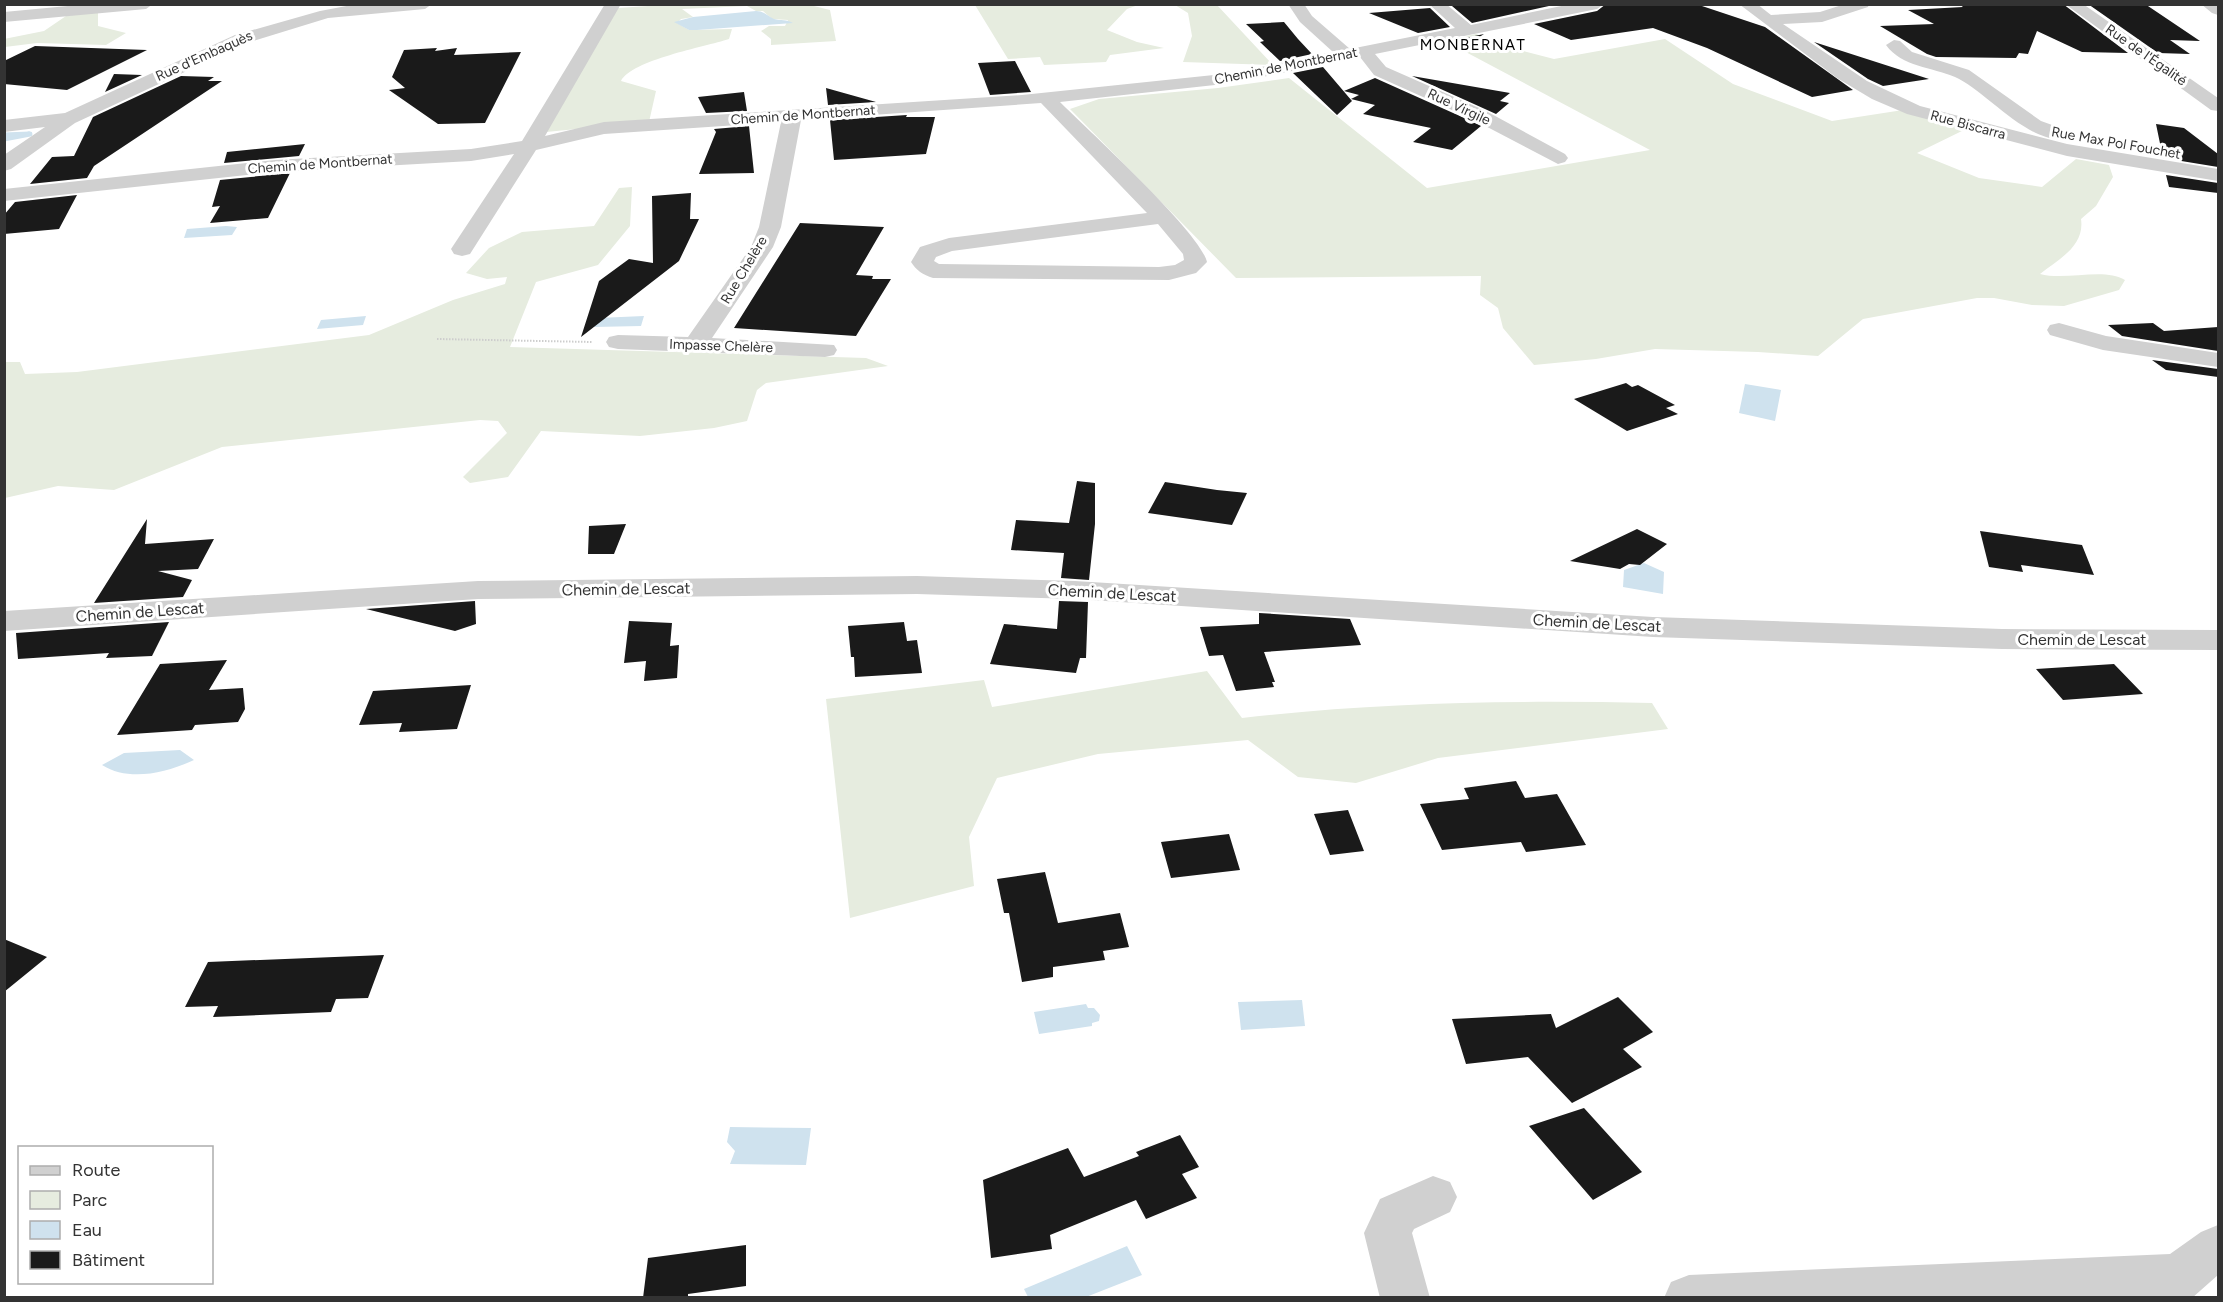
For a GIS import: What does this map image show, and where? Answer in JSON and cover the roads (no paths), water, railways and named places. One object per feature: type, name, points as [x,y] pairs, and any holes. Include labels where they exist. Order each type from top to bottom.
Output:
[{"type":"street","points":[[4,17],[146,4]]},
{"type":"street","name":"Rue d'Embaquès","points":[[4,165],[68,119],[241,39],[352,7],[425,4]]},
{"type":"street","points":[[462,249],[529,146],[613,4]]},
{"type":"street","name":"Rue Virgile","points":[[1296,4],[1306,19],[1380,71],[1479,115],[1558,158]]},
{"type":"street","points":[[1436,4],[1467,30]]},
{"type":"street","name":"Chemin de Montbernat","points":[[4,195],[275,166],[471,155],[529,146],[604,128],[1046,98],[1233,78],[1597,4]]},
{"type":"street","name":"Rue Biscarra","points":[[1746,4],[1832,67],[1880,96],[1923,112],[2037,143],[2195,164],[2218,175]]},
{"type":"street","points":[[1767,21],[1822,17],[1862,4]]},
{"type":"street","name":"Rue de l'Égalité","points":[[2073,4],[2218,106]]},
{"type":"street","points":[[2208,4],[2218,10]]},
{"type":"street","name":"Rue Max Pol Fouchet","points":[[1894,45],[1906,56],[1963,74],[2024,118],[2046,130],[2195,164],[2218,158]]},
{"type":"street","points":[[1046,98],[1163,216],[1194,253],[1196,261],[1190,268],[1179,272],[1159,274],[933,271],[922,262],[928,252],[949,245],[1163,216]]},
{"type":"street","name":"Rue Chelère","points":[[695,345],[762,247],[770,227],[792,116]]},
{"type":"street","points":[[4,126],[68,119]]},
{"type":"street","points":[[2059,330],[2103,344],[2218,360]]},
{"type":"street","name":"Impasse Chelère","points":[[618,342],[825,350]]},
{"type":"street","name":"Chemin de Lescat","points":[[4,621],[478,590],[917,585],[1075,590],[1653,627],[2002,639],[2218,640]]},
{"type":"street","points":[[1405,1298],[1388,1233],[1397,1214],[1433,1197]]},
{"type":"street","points":[[1689,1298],[2171,1287],[2218,1247]]},
{"type":"water","points":[[756,11],[774,19],[793,23],[689,30],[674,22],[693,17]]},
{"type":"water","points":[[237,227],[232,235],[184,238],[187,229]]},
{"type":"water","points":[[366,316],[363,325],[317,329],[321,320]]},
{"type":"water","points":[[644,316],[641,326],[594,327],[598,318]]},
{"type":"water","points":[[1745,384],[1781,390],[1775,421],[1739,413]]},
{"type":"water","points":[[1644,563],[1664,572],[1663,594],[1623,587],[1624,570]]},
{"type":"water","points":[[180,750],[194,760],[160,772],[124,773],[102,765],[124,753]]},
{"type":"water","points":[[1302,1000],[1305,1026],[1241,1030],[1238,1002]]},
{"type":"water","points":[[1086,1004],[1088,1008],[1094,1008],[1100,1015],[1099,1021],[1092,1023],[1092,1026],[1039,1034],[1034,1012]]},
{"type":"water","points":[[730,1127],[811,1128],[806,1165],[730,1164],[735,1151],[727,1142]]},
{"type":"water","points":[[1127,1246],[1142,1275],[1086,1297],[1028,1297],[1024,1289]]},
{"type":"waterway","points":[[4,135],[30,134],[4,139]]},
{"type":"district","name":"MONBERNAT","points":[[1473,45]]}]
